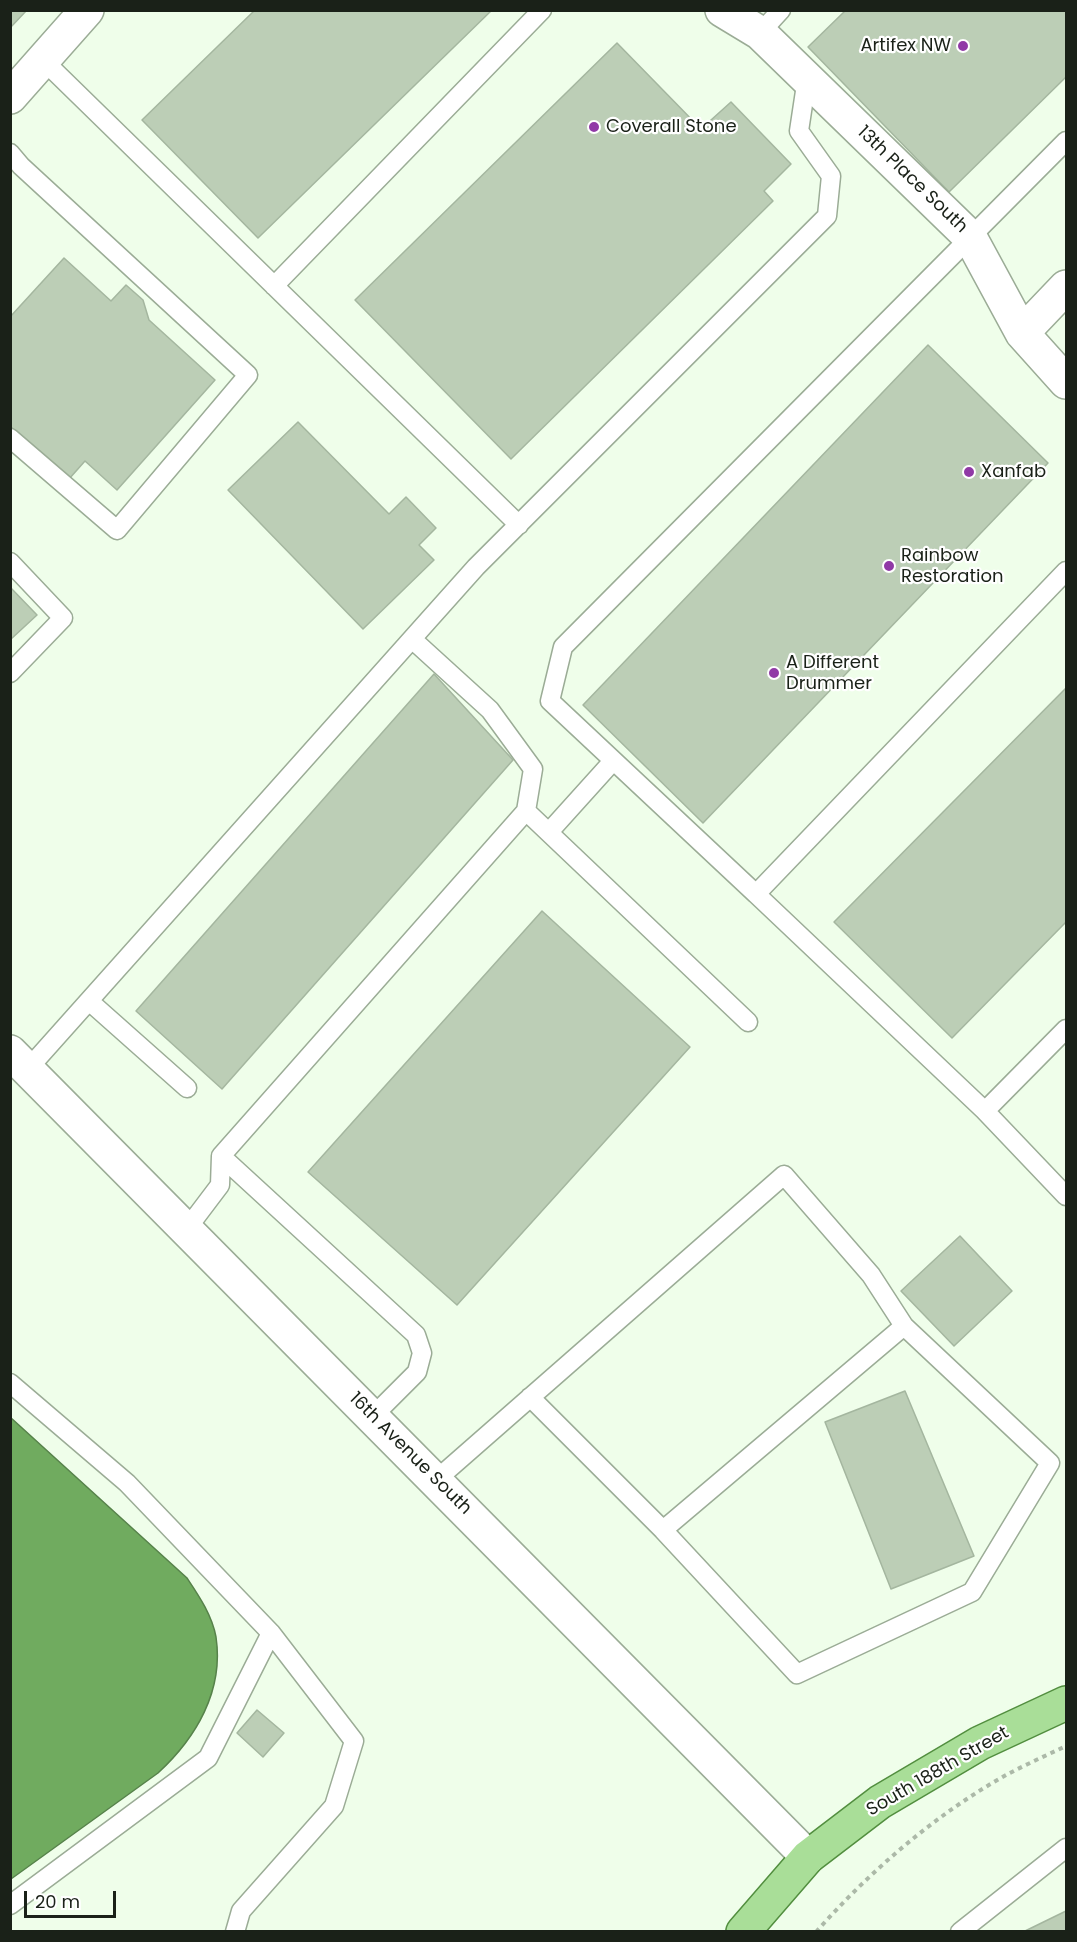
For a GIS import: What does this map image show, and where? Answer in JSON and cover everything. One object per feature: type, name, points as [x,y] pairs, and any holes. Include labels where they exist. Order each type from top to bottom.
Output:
[{"type":"main road","name":"South 188th Street","points":[[743,1932],[808,1857],[880,1802],[980,1743],[1066,1703]]},
{"type":"street","points":[[10,97],[87,10]]},
{"type":"street","name":"13th Place South","points":[[722,10],[771,22],[807,78],[970,237],[1022,333],[1066,382]]},
{"type":"street","points":[[1022,333],[1066,287]]},
{"type":"street","name":"16th Avenue South","points":[[19,1061],[808,1857]]},
{"type":"lane","points":[[274,286],[542,10]]},
{"type":"lane","points":[[43,60],[519,525]]},
{"type":"lane","points":[[19,1061],[89,1001],[476,567],[826,216],[831,176],[799,131],[807,78]]},
{"type":"lane","points":[[1066,141],[563,647],[550,701],[985,1111],[1066,1196]]},
{"type":"lane","points":[[10,153],[29,174],[248,375],[117,530],[10,438]]},
{"type":"lane","points":[[10,561],[63,618],[10,673]]},
{"type":"lane","points":[[756,894],[1066,571]]},
{"type":"lane","points":[[186,1230],[220,1185],[220,1156],[526,811],[533,769],[490,710],[412,639]]},
{"type":"lane","points":[[549,832],[613,761]]},
{"type":"lane","points":[[526,811],[748,1022]]},
{"type":"lane","points":[[89,1001],[188,1088]]},
{"type":"lane","points":[[985,1111],[1066,1029]]},
{"type":"lane","points":[[220,1156],[416,1335],[422,1353],[417,1372],[372,1417]]},
{"type":"lane","points":[[436,1480],[530,1397],[784,1175],[871,1275],[904,1326],[1050,1463],[972,1592],[797,1674],[663,1530],[530,1397]]},
{"type":"lane","points":[[663,1530],[904,1326]]},
{"type":"lane","points":[[10,1383],[127,1483],[271,1633],[354,1742],[334,1806],[241,1911],[235,1932]]},
{"type":"lane","points":[[10,1905],[208,1758],[271,1633]]},
{"type":"lane","points":[[960,1932],[1066,1848]]},
{"type":"path","points":[[816,1932],[858,1886],[944,1816],[1007,1775],[1066,1746]]},
{"type":"shaded area","points":[[10,1417],[187,1578],[208,1613],[216,1637],[217,1657],[216,1676],[204,1712],[195,1729],[172,1759],[158,1773],[11,1879]]},
{"type":"building","points":[[10,10],[27,10],[10,28]]},
{"type":"building","points":[[255,10],[492,10],[258,238],[142,120]]},
{"type":"building","points":[[846,10],[1066,10],[1066,77],[949,192],[808,47]]},
{"type":"building","points":[[617,43],[701,129],[731,102],[791,164],[764,191],[773,201],[511,459],[355,300]]},
{"type":"building","points":[[64,258],[111,301],[126,285],[143,300],[149,320],[215,380],[117,490],[85,461],[69,479],[10,426],[10,317]]},
{"type":"building","points":[[928,345],[1048,463],[703,823],[583,705]]},
{"type":"building","points":[[298,422],[389,514],[406,497],[436,528],[419,545],[434,560],[363,629],[228,490]]},
{"type":"building","points":[[10,587],[37,615],[10,640]]},
{"type":"building","points":[[434,674],[513,760],[222,1089],[136,1011]]},
{"type":"building","points":[[1066,688],[1066,922],[952,1038],[834,922]]},
{"type":"building","points":[[542,911],[690,1047],[457,1305],[308,1172]]},
{"type":"building","points":[[960,1236],[1012,1291],[954,1346],[901,1291]]},
{"type":"building","points":[[905,1391],[974,1556],[891,1589],[825,1422]]},
{"type":"building","points":[[257,1710],[284,1733],[263,1757],[237,1733]]},
{"type":"building","points":[[1066,1911],[1066,1932],[1023,1932]]},
{"type":"place","name":"Artifex NW","points":[[963,46]]},
{"type":"place","name":"Coverall Stone","points":[[594,127]]},
{"type":"place","name":"Xanfab","points":[[969,472]]},
{"type":"place","name":"Rainbow Restoration","points":[[889,566]]},
{"type":"place","name":"A Different Drummer","points":[[774,673]]}]
